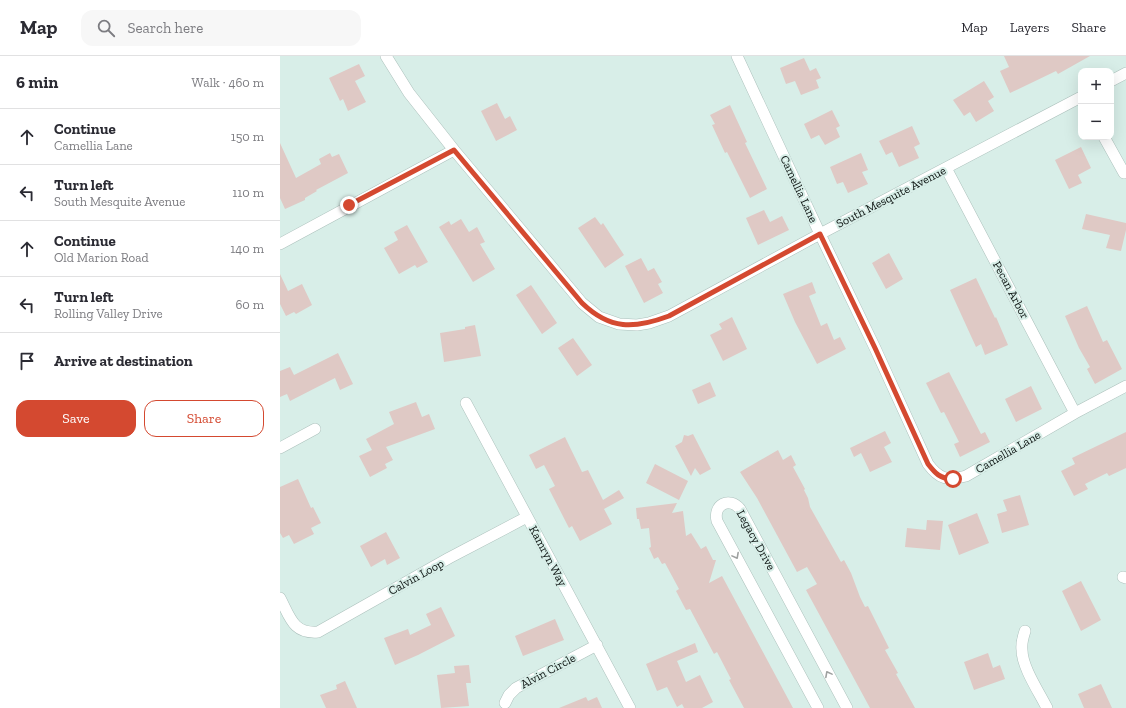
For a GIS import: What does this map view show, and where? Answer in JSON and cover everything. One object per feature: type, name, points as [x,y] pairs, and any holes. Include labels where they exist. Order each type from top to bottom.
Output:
[{"type":"street","name":"South Mesquite Avenue","points":[[386,56],[409,93],[454,150],[582,303],[599,317],[609,322],[619,324],[637,325],[649,323],[680,311],[820,234],[1078,99]]},
{"type":"street","name":"Camellia Lane","points":[[739,57],[928,464],[938,476],[945,479],[966,476],[1126,386]]},
{"type":"street","points":[[1114,79],[1126,73]]},
{"type":"street","points":[[1106,140],[1124,173]]},
{"type":"street","points":[[280,244],[454,150]]},
{"type":"street","name":"Pecan Arbor","points":[[946,168],[1076,413]]},
{"type":"street","name":"Kamryn Way","points":[[466,403],[630,708]]},
{"type":"street","points":[[280,448],[315,429]]},
{"type":"street","name":"Legacy Drive","points":[[818,708],[718,521],[717,512],[719,507],[723,504],[732,503],[737,505],[740,509],[847,708]]},
{"type":"street","name":"Calvin Loop","points":[[280,598],[295,625],[304,631],[318,632],[449,558],[527,517]]},
{"type":"street","points":[[1025,631],[1022,641],[1022,656],[1047,708]]},
{"type":"street","name":"Alvin Circle","points":[[505,703],[509,695],[522,684],[597,645]]},
{"type":"building","points":[[1004,56],[1090,56],[1058,74],[1056,71],[1010,93],[1000,71],[1009,67]]},
{"type":"building","points":[[804,58],[810,71],[816,68],[821,78],[816,80],[819,88],[801,95],[795,81],[786,84],[780,68]]},
{"type":"building","points":[[359,64],[365,76],[355,81],[366,102],[348,111],[343,99],[340,101],[329,78]]},
{"type":"building","points":[[984,81],[994,97],[988,101],[994,111],[976,122],[970,112],[964,116],[953,100]]},
{"type":"building","points":[[497,103],[505,119],[510,116],[517,130],[496,141],[481,111]]},
{"type":"building","points":[[730,105],[747,142],[745,143],[767,189],[750,198],[727,152],[725,153],[712,125],[715,124],[710,115]]},
{"type":"building","points":[[832,110],[840,126],[836,128],[840,137],[825,145],[819,135],[811,139],[804,124]]},
{"type":"building","points":[[912,126],[920,144],[914,147],[919,158],[899,167],[892,152],[886,155],[879,141]]},
{"type":"building","points":[[280,143],[296,178],[321,164],[319,159],[330,153],[332,157],[339,154],[348,173],[316,190],[317,191],[305,198],[305,200],[285,209],[280,198]]},
{"type":"building","points":[[1081,147],[1091,168],[1078,175],[1082,183],[1069,189],[1055,160]]},
{"type":"building","points":[[861,153],[868,170],[862,172],[868,184],[848,193],[843,182],[837,184],[830,167]]},
{"type":"building","points":[[764,210],[770,222],[782,216],[789,230],[758,245],[746,218]]},
{"type":"building","points":[[1086,214],[1126,223],[1126,230],[1121,251],[1106,248],[1110,235],[1082,229]]},
{"type":"building","points":[[595,217],[601,225],[603,223],[624,255],[605,268],[578,228]]},
{"type":"building","points":[[461,219],[469,232],[477,227],[485,242],[480,244],[495,269],[473,282],[439,227],[449,221],[451,225]]},
{"type":"building","points":[[407,225],[428,262],[417,268],[415,265],[399,274],[384,248],[398,240],[394,232]]},
{"type":"building","points":[[889,253],[903,279],[886,289],[872,263]]},
{"type":"building","points":[[641,258],[648,271],[654,268],[662,282],[658,284],[663,293],[644,303],[625,266]]},
{"type":"building","points":[[280,274],[288,291],[302,284],[312,305],[296,314],[294,312],[286,316],[280,304]]},
{"type":"building","points":[[976,278],[995,318],[996,317],[1008,345],[985,355],[981,344],[976,347],[950,290]]},
{"type":"building","points":[[812,282],[816,293],[809,296],[821,326],[827,323],[834,340],[840,337],[846,349],[817,364],[795,322],[783,294]]},
{"type":"building","points":[[531,285],[557,323],[542,334],[516,295]]},
{"type":"building","points":[[1087,306],[1103,342],[1107,340],[1122,369],[1095,384],[1087,369],[1090,367],[1079,348],[1065,316]]},
{"type":"building","points":[[732,317],[747,349],[723,361],[710,335],[722,329],[719,324]]},
{"type":"building","points":[[475,325],[481,356],[444,362],[440,333],[465,329],[465,327]]},
{"type":"building","points":[[573,338],[592,365],[577,376],[558,348]]},
{"type":"building","points":[[338,353],[353,384],[340,390],[335,378],[290,401],[287,394],[280,397],[280,371],[290,367],[294,375]]},
{"type":"building","points":[[949,372],[981,434],[985,432],[990,442],[960,457],[954,444],[959,442],[944,412],[941,413],[926,383]]},
{"type":"building","points":[[710,382],[716,396],[698,404],[692,390]]},
{"type":"building","points":[[1031,386],[1042,409],[1016,422],[1005,399]]},
{"type":"building","points":[[416,402],[422,417],[429,414],[435,429],[386,447],[393,460],[385,464],[387,468],[370,477],[359,456],[372,450],[366,439],[394,424],[389,412]]},
{"type":"building","points":[[885,431],[891,443],[884,447],[892,462],[870,472],[861,453],[854,457],[850,448]]},
{"type":"building","points":[[1126,432],[1126,468],[1109,476],[1107,473],[1085,484],[1088,489],[1074,496],[1061,471],[1075,464],[1072,458]]},
{"type":"building","points":[[693,434],[711,469],[700,475],[695,468],[691,476],[675,446],[682,442],[684,435],[688,436]]},
{"type":"building","points":[[565,437],[582,472],[588,470],[603,500],[619,490],[624,498],[604,509],[612,524],[580,541],[572,526],[569,528],[549,489],[555,486],[544,465],[536,469],[529,455]]},
{"type":"building","points":[[778,450],[783,460],[791,455],[796,465],[793,467],[805,489],[804,490],[810,507],[841,562],[844,560],[851,573],[865,607],[868,606],[889,648],[885,650],[898,673],[896,674],[915,708],[870,708],[806,590],[817,584],[807,567],[797,572],[757,498],[740,472]]},
{"type":"building","points":[[655,464],[688,481],[679,500],[646,483]]},
{"type":"building","points":[[298,479],[311,508],[313,507],[321,523],[311,528],[314,534],[294,544],[289,535],[283,538],[280,533],[280,487]]},
{"type":"building","points":[[1020,495],[1029,525],[1002,533],[997,514],[1007,511],[1003,500]]},
{"type":"building","points":[[677,503],[672,513],[683,511],[686,536],[691,533],[701,549],[706,546],[713,560],[716,560],[709,583],[722,576],[793,708],[744,708],[729,680],[731,679],[717,652],[714,654],[690,609],[686,610],[676,591],[679,589],[665,563],[662,564],[658,557],[654,559],[649,548],[651,547],[649,528],[641,529],[639,519],[637,519],[636,508]]},
{"type":"building","points":[[977,513],[989,543],[959,555],[948,525]]},
{"type":"building","points":[[927,520],[943,521],[940,550],[905,547],[907,528],[926,530]]},
{"type":"building","points":[[386,532],[400,558],[387,565],[385,559],[371,567],[360,546]]},
{"type":"building","points":[[1081,581],[1101,620],[1081,631],[1062,591]]},
{"type":"building","points":[[441,607],[455,636],[395,665],[384,638],[408,629],[410,635],[431,625],[426,614]]},
{"type":"building","points":[[555,619],[564,640],[523,656],[515,636]]},
{"type":"building","points":[[695,643],[698,652],[677,661],[686,682],[700,675],[713,702],[702,708],[684,708],[682,704],[677,707],[667,687],[657,691],[646,664]]},
{"type":"building","points":[[988,653],[993,668],[1000,665],[1005,679],[974,690],[964,662]]},
{"type":"building","points":[[469,665],[471,683],[466,683],[469,706],[441,708],[437,675],[455,673],[454,666]]},
{"type":"building","points":[[345,681],[357,708],[326,708],[320,695],[337,689],[336,685]]},
{"type":"building","points":[[1101,684],[1112,708],[1084,708],[1078,694]]},
{"type":"building","points":[[586,697],[588,701],[597,697],[602,708],[559,708]]},
{"type":"route","points":[[349,205],[454,150],[590,311],[609,322],[629,325],[649,323],[680,311],[750,271],[820,234],[875,348],[928,464],[938,476],[945,479],[953,479]]}]
